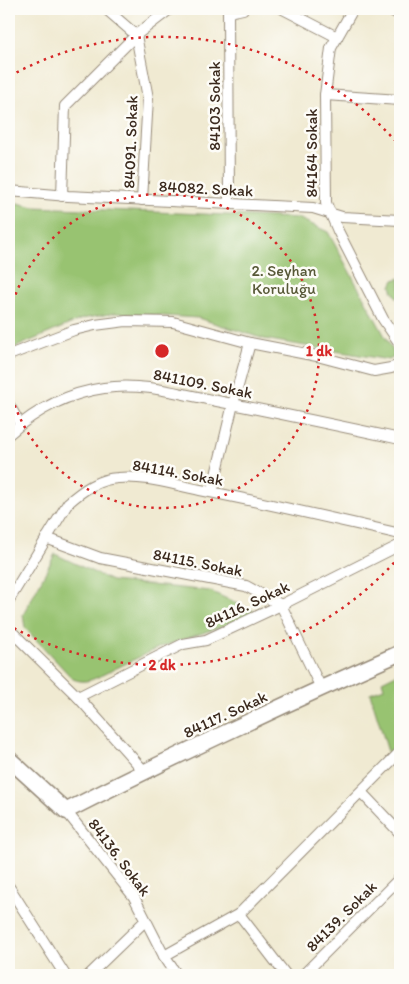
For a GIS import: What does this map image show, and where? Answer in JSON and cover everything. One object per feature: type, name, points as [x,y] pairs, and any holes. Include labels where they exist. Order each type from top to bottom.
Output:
[{"type":"main road","name":"84117. Sokak","points":[[66,811],[144,771],[400,653]]},
{"type":"main road","points":[[9,759],[66,811]]},
{"type":"street","points":[[106,9],[136,35]]},
{"type":"street","points":[[62,196],[65,106],[136,35],[170,9]]},
{"type":"street","points":[[228,11],[243,9]]},
{"type":"street","points":[[283,9],[337,37]]},
{"type":"street","name":"84164 Sokak","points":[[353,9],[331,48],[325,95],[326,203],[384,319],[400,344]]},
{"type":"street","points":[[390,9],[400,15]]},
{"type":"street","name":"84103 Sokak","points":[[228,11],[228,204]]},
{"type":"street","name":"84091. Sokak","points":[[136,35],[148,98],[142,200]]},
{"type":"street","points":[[325,95],[400,100]]},
{"type":"street","name":"84082. Sokak","points":[[9,191],[62,196],[313,208],[342,217],[400,220]]},
{"type":"street","points":[[9,354],[74,330],[94,325],[126,321],[173,322],[250,343],[317,356],[374,370],[391,368],[400,364]]},
{"type":"street","points":[[212,492],[250,343]]},
{"type":"street","name":"841109. Sokak","points":[[9,434],[36,413],[81,393],[117,387],[141,386],[400,439]]},
{"type":"street","points":[[9,405],[20,424]]},
{"type":"street","name":"84114. Sokak","points":[[9,600],[68,503],[82,490],[99,482],[117,478],[131,477],[212,492],[400,534]]},
{"type":"street","name":"84115. Sokak","points":[[46,538],[100,558],[246,586],[281,605]]},
{"type":"street","name":"84116. Sokak","points":[[78,696],[183,644],[206,640],[281,605],[400,545]]},
{"type":"street","points":[[281,605],[321,688]]},
{"type":"street","points":[[9,630],[78,696],[144,771]]},
{"type":"street","points":[[164,956],[239,914],[400,752]]},
{"type":"street","points":[[361,792],[400,833]]},
{"type":"street","name":"84136. Sokak","points":[[66,811],[134,897],[164,956],[177,975]]},
{"type":"street","name":"84139. Sokak","points":[[303,975],[400,878]]},
{"type":"street","points":[[9,886],[65,975]]},
{"type":"street","points":[[239,914],[286,975]]},
{"type":"street","points":[[89,975],[145,921]]},
{"type":"green space","name":"2. Seyhan Koruluğu","points":[[9,201],[34,207],[298,218],[328,232],[393,351],[394,357],[389,360],[264,339],[198,318],[115,313],[82,319],[9,350]]},
{"type":"green space","points":[[400,278],[400,302],[391,286],[394,280]]},
{"type":"green space","points":[[55,554],[112,581],[210,591],[260,614],[158,648],[92,680],[73,679],[25,628],[23,615]]},
{"type":"green space","points":[[400,672],[400,743],[389,755],[370,693],[384,688],[382,681]]}]
